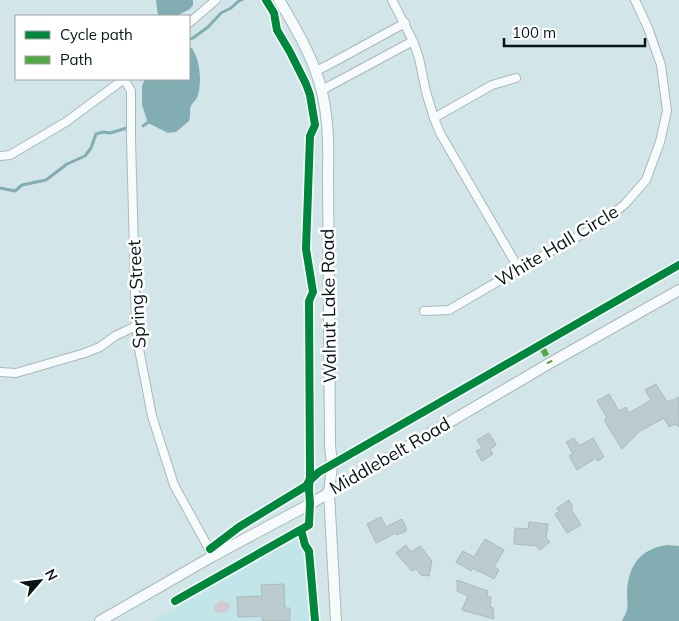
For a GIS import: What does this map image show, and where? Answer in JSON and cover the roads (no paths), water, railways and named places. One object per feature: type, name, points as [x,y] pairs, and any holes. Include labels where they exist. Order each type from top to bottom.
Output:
[{"type":"street","points":[[190,22],[216,0]]},
{"type":"street","name":"Walnut Lake Road","points":[[279,0],[305,46],[316,71],[322,90],[327,122],[329,155],[330,445],[332,466],[329,493],[336,621]]},
{"type":"street","points":[[392,0],[413,41],[419,58],[426,92],[440,133],[519,269]]},
{"type":"street","name":"White Hall Circle","points":[[424,311],[449,310],[598,224],[625,204],[646,180],[660,142],[667,111],[661,65],[648,28],[635,0]]},
{"type":"street","points":[[316,71],[404,23]]},
{"type":"street","points":[[322,90],[413,41]]},
{"type":"street","points":[[434,118],[492,85],[516,78]]},
{"type":"street","points":[[0,156],[10,154],[66,122],[123,80]]},
{"type":"street","name":"Spring Street","points":[[125,80],[131,91],[136,326],[139,349],[152,416],[174,485],[213,556]]},
{"type":"street","name":"Middlebelt Road","points":[[100,621],[213,556],[329,493],[550,362],[679,290]]},
{"type":"street","points":[[0,372],[16,373],[85,353],[100,347],[115,336],[136,326]]},
{"type":"waterway","points":[[190,39],[208,27],[221,13],[242,0]]},
{"type":"waterway","points":[[143,126],[150,121]]},
{"type":"waterway","points":[[0,188],[15,191],[22,185],[46,180],[67,164],[85,156],[91,148],[96,134],[110,133],[127,128]]}]
